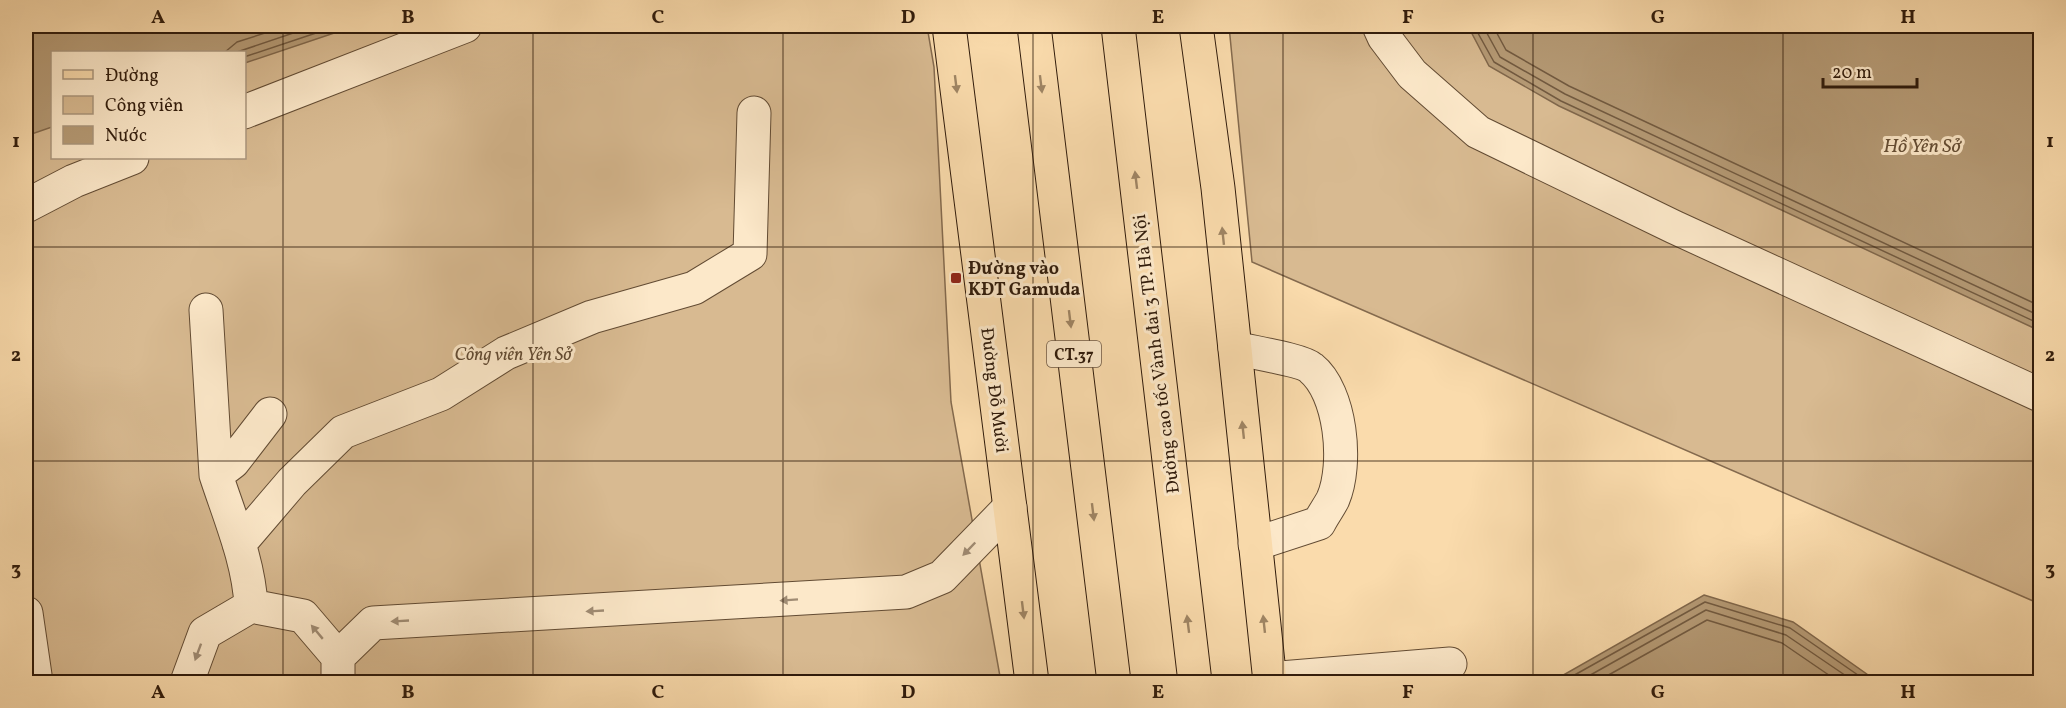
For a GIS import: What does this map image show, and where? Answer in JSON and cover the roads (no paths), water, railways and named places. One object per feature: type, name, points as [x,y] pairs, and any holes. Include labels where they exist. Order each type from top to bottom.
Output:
[{"type":"main road","name":"Đường Đỗ Mười","points":[[949,26],[1032,682]]},
{"type":"main road","name":"CT.37","points":[[1034,26],[1114,682]]},
{"type":"main road","name":"Đường cao tốc Vành đai 3 TP. Hà Nội","points":[[1118,26],[1195,682]]},
{"type":"main road","points":[[1196,26],[1218,188],[1269,681]]},
{"type":"street","points":[[246,111],[465,26]]},
{"type":"street","points":[[1379,26],[1384,37],[1412,74],[1478,132],[1674,227],[2040,395]]},
{"type":"street","points":[[239,544],[292,482],[343,432],[441,394],[506,353],[592,317],[694,288],[750,254],[754,112]]},
{"type":"street","points":[[26,206],[74,181],[129,159]]},
{"type":"street","points":[[206,310],[216,476],[239,544],[251,606]]},
{"type":"street","points":[[1235,348],[1309,366],[1324,382],[1337,411],[1340,464],[1334,497],[1319,523],[1255,544]]},
{"type":"street","points":[[216,476],[233,462],[270,414]]},
{"type":"street","points":[[187,682],[205,633],[251,606],[303,616],[338,670],[374,623],[906,592],[942,577],[1010,507]]},
{"type":"street","points":[[26,613],[36,682]]},
{"type":"street","points":[[1269,681],[1450,664]]},
{"type":"water","points":[[26,26],[355,26],[246,63],[246,51],[51,51],[51,127],[26,136]]},
{"type":"water","name":"Hồ Yên Sở","points":[[1468,26],[2040,26],[2040,331],[1559,106],[1489,66]]},
{"type":"water","points":[[1704,595],[1793,622],[1878,682],[1551,682]]},
{"type":"place","name":"Đường vào KĐT Gamuda","points":[[956,278]]},
{"type":"park label","name":"Công viên Yên Sở","points":[[513,354]]}]
